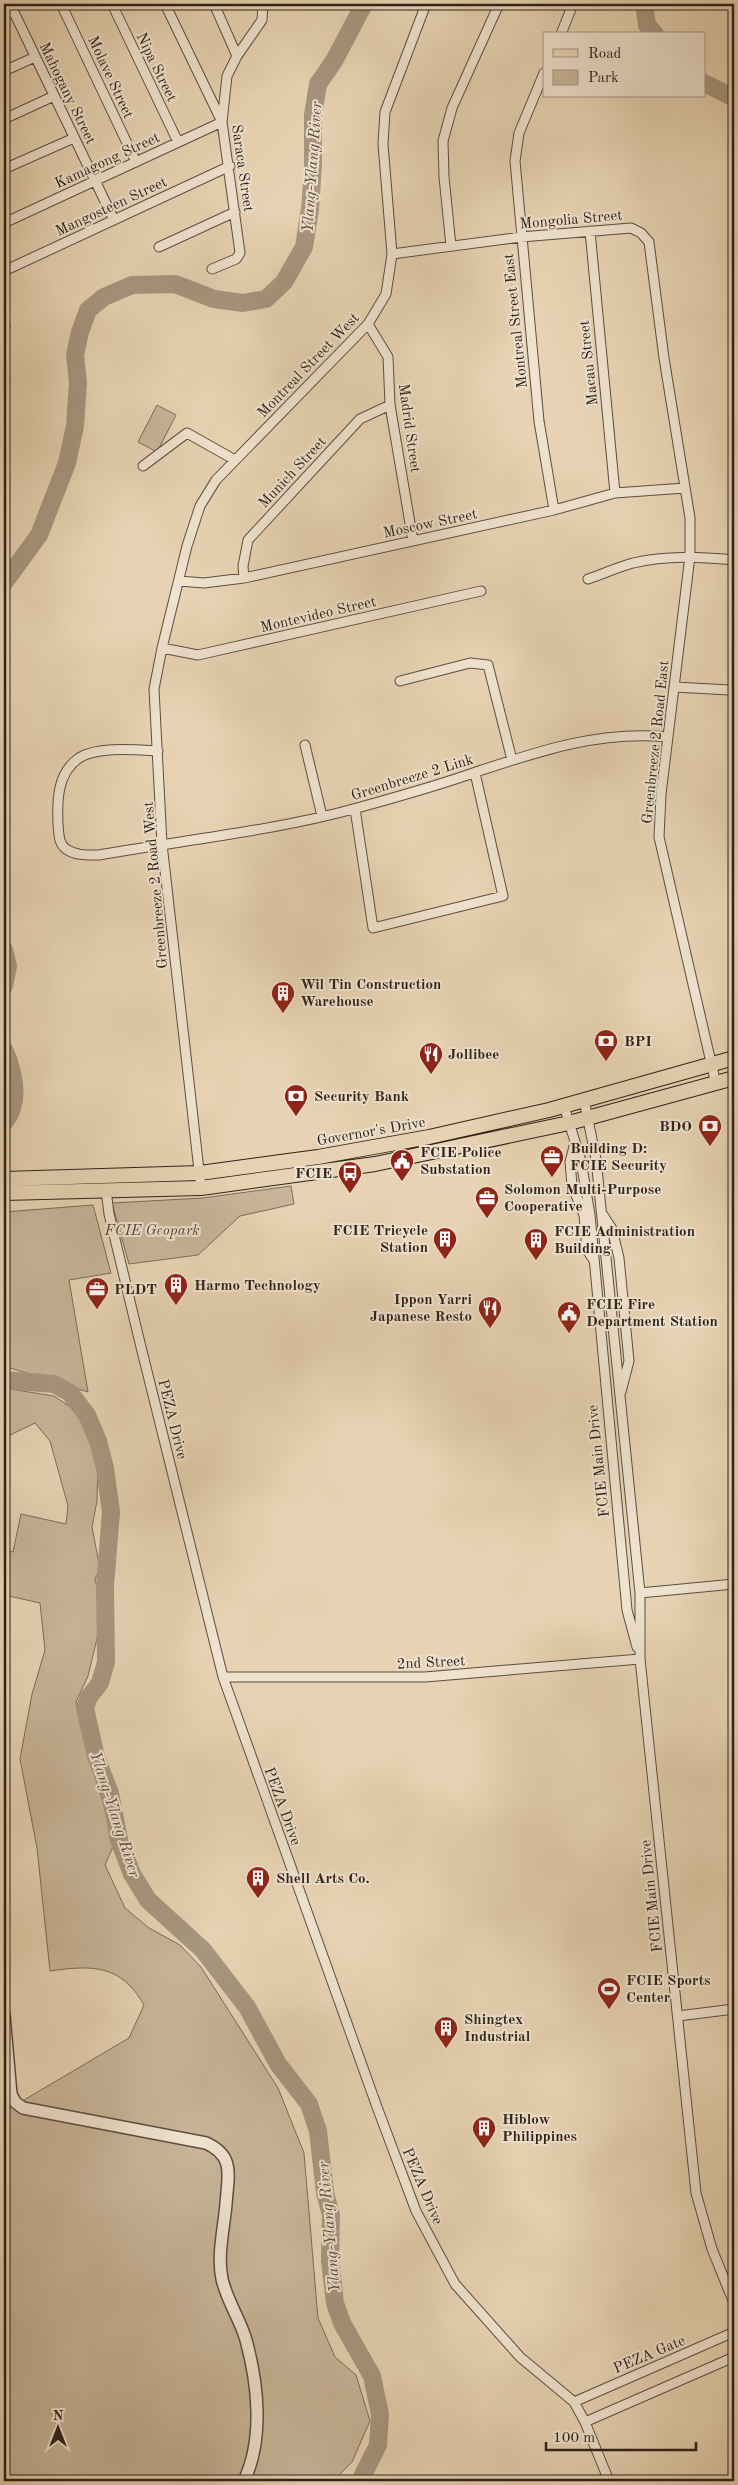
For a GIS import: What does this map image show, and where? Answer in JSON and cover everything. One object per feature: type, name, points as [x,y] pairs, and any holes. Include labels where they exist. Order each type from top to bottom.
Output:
[{"type":"main road","name":"Governor's Drive","points":[[4,1179],[200,1173],[318,1157],[429,1137],[560,1107],[734,1058]]},
{"type":"main road","points":[[4,1193],[201,1188],[375,1164],[564,1124],[734,1078]]},
{"type":"main road","points":[[560,1107],[564,1124]]},
{"type":"street","name":"Molave Street","points":[[61,4],[136,162]]},
{"type":"street","name":"Nipa Street","points":[[112,4],[178,142]]},
{"type":"street","points":[[165,4],[222,122]]},
{"type":"street","points":[[214,4],[237,56]]},
{"type":"street","name":"Saraca Street","points":[[212,269],[236,259],[240,253],[230,166],[222,122],[228,76],[237,56],[262,20],[262,4]]},
{"type":"street","name":"Montreal Street West","points":[[179,581],[200,506],[216,480],[368,324],[386,294],[392,254],[383,144],[385,112],[426,4]]},
{"type":"street","points":[[451,246],[444,177],[443,141],[452,108],[499,4]]},
{"type":"street","points":[[562,32],[573,4]]},
{"type":"street","points":[[4,15],[11,7]]},
{"type":"street","name":"Mahogany Street","points":[[11,7],[114,220]]},
{"type":"street","points":[[4,71],[35,57]]},
{"type":"street","name":"Montreal Street East","points":[[543,75],[519,133],[515,161],[539,421],[554,510]]},
{"type":"street","points":[[4,119],[54,96]]},
{"type":"street","name":"Kamagong Street","points":[[4,223],[222,122]]},
{"type":"street","points":[[4,169],[74,138]]},
{"type":"street","name":"Mangosteen Street","points":[[4,271],[230,166]]},
{"type":"street","points":[[159,247],[235,212]]},
{"type":"street","name":"Mongolia Street","points":[[392,254],[521,237],[590,231],[631,228],[641,233],[649,242],[664,358],[686,488]]},
{"type":"street","name":"Macau Street","points":[[590,231],[616,493]]},
{"type":"street","name":"Madrid Street","points":[[368,324],[388,357],[390,405],[413,541]]},
{"type":"street","name":"Munich Street","points":[[244,578],[242,566],[248,540],[360,419],[390,405]]},
{"type":"street","points":[[143,466],[187,433],[235,460]]},
{"type":"street","name":"Moscow Street","points":[[179,581],[204,583],[244,578],[554,510],[616,493],[686,488]]},
{"type":"street","name":"Greenbreeze 2 Road East","points":[[686,488],[690,518],[690,556],[661,794],[659,837],[716,1084]]},
{"type":"street","points":[[588,579],[632,563],[690,556],[734,560]]},
{"type":"street","name":"Greenbreeze 2 Road West","points":[[179,581],[162,648],[154,690],[162,844],[201,1188]]},
{"type":"street","name":"Montevideo Street","points":[[162,648],[198,655],[481,591]]},
{"type":"street","points":[[400,681],[470,663],[488,665],[512,760]]},
{"type":"street","points":[[675,688],[729,690],[734,688]]},
{"type":"street","name":"Greenbreeze 2 Link","points":[[162,844],[355,809],[512,760],[588,740],[642,734],[668,737]]},
{"type":"street","points":[[305,745],[322,816]]},
{"type":"street","points":[[158,751],[116,750],[92,753],[79,758],[66,771],[57,802],[60,840],[65,848],[78,854],[99,855],[162,844]]},
{"type":"street","points":[[355,809],[373,928],[504,896],[475,773]]},
{"type":"street","name":"FCIE Main Drive","points":[[584,1100],[593,1138],[601,1213],[640,1592],[640,1659],[699,2206],[712,2249],[734,2303]]},
{"type":"street","name":"FCIE Main Drive","points":[[564,1124],[575,1143],[570,1162],[572,1185],[584,1215],[587,1250],[593,1259],[627,1610],[640,1659]]},
{"type":"street","name":"PEZA Drive","points":[[106,1190],[109,1214],[223,1677],[385,2130],[424,2228],[455,2284],[520,2357],[574,2402],[585,2422],[609,2481]]},
{"type":"street","name":"FCIE Main Drive","points":[[601,1213],[612,1229],[618,1246],[629,1361],[620,1397]]},
{"type":"street","points":[[640,1592],[734,1584]]},
{"type":"street","name":"2nd Street","points":[[223,1677],[425,1677],[640,1659]]},
{"type":"street","points":[[678,2016],[734,2009]]},
{"type":"street","points":[[4,2016],[11,2094],[23,2108],[206,2143],[219,2149],[226,2158],[228,2174],[220,2265],[230,2303],[246,2338],[254,2388],[257,2427],[257,2437],[244,2481]]},
{"type":"street","name":"PEZA Gate","points":[[574,2402],[734,2332]]},
{"type":"street","points":[[585,2422],[734,2357]]},
{"type":"green space","points":[[157,405],[176,415],[157,452],[138,442]]},
{"type":"green space","name":"FCIE Geopark","points":[[291,1186],[294,1204],[240,1216],[198,1255],[129,1264],[112,1203],[203,1198]]},
{"type":"green space","points":[[93,1205],[111,1273],[69,1280],[88,1392],[4,1366],[4,1212]]},
{"type":"green space","points":[[4,1388],[54,1396],[75,1410],[95,1443],[98,1457],[97,1501],[92,1527],[100,1569],[95,1579],[103,1614],[88,1676],[76,1702],[90,1760],[111,1828],[113,1847],[105,1865],[125,1908],[149,1928],[180,1945],[201,1967],[278,2088],[304,2153],[318,2318],[335,2357],[356,2375],[370,2421],[352,2462],[333,2481],[4,2481],[4,2100],[8,2104],[24,2100],[129,2038],[144,2005],[126,1982],[104,1970],[79,1968],[50,1971],[37,1848],[20,1759],[32,1694],[45,1650],[40,1603],[4,1595],[4,1550],[13,1552],[21,1514],[66,1524],[68,1506],[50,1441],[35,1423],[4,1438]]},
{"type":"waterway","name":"Ylang-Ylang River","points":[[4,583],[39,535],[67,463],[75,426],[78,383],[75,355],[80,332],[88,310],[104,297],[132,285],[175,284],[214,299],[243,303],[266,299],[284,282],[304,247],[310,209],[313,165],[313,115],[318,84],[334,61],[364,4]]},
{"type":"waterway","points":[[644,4],[647,25],[653,32]]},
{"type":"waterway","points":[[706,84],[734,98]]},
{"type":"waterway","name":"Ylang-Ylang River","points":[[4,950],[8,966],[4,986]]},
{"type":"waterway","name":"Ylang-Ylang River","points":[[4,1049],[11,1067],[15,1096],[10,1114],[4,1123]]},
{"type":"waterway","name":"Ylang-Ylang River","points":[[4,1380],[54,1384],[70,1393],[87,1415],[98,1441],[105,1468],[111,1512],[105,1586],[106,1662],[100,1683],[89,1697],[85,1708],[96,1757],[110,1793],[119,1840],[132,1874],[148,1900],[203,1950],[247,2007],[278,2064],[309,2104],[318,2131],[325,2193],[331,2215],[330,2261],[335,2303],[342,2323],[372,2376],[380,2414],[378,2445],[360,2481]]},
{"type":"place","name":"Wil Tin Construction Warehouse","points":[[283,1014]]},
{"type":"place","name":"BPI","points":[[606,1062]]},
{"type":"place","name":"Jollibee","points":[[431,1075]]},
{"type":"place","name":"Security Bank","points":[[296,1117]]},
{"type":"place","name":"BDO","points":[[710,1147]]},
{"type":"place","name":"Building D: FCIE Security","points":[[552,1178]]},
{"type":"place","name":"FCIE Police Substation","points":[[402,1182]]},
{"type":"place","name":"FCIE","points":[[350,1194]]},
{"type":"place","name":"Solomon Multi-Purpose Cooperative","points":[[487,1219]]},
{"type":"place","name":"FCIE Tricycle Station","points":[[445,1260]]},
{"type":"place","name":"FCIE Administration Building","points":[[536,1261]]},
{"type":"place","name":"Harmo Technology","points":[[176,1306]]},
{"type":"place","name":"PLDT","points":[[97,1310]]},
{"type":"place","name":"Ippon Yarri Japanese Resto","points":[[490,1329]]},
{"type":"place","name":"FCIE Fire Department Station","points":[[569,1334]]},
{"type":"place","name":"Shell Arts Co.","points":[[258,1899]]},
{"type":"place","name":"FCIE Sports Center","points":[[609,2010]]},
{"type":"place","name":"Shingtex Industrial","points":[[446,2049]]},
{"type":"place","name":"Hiblow Philippines","points":[[484,2149]]}]
